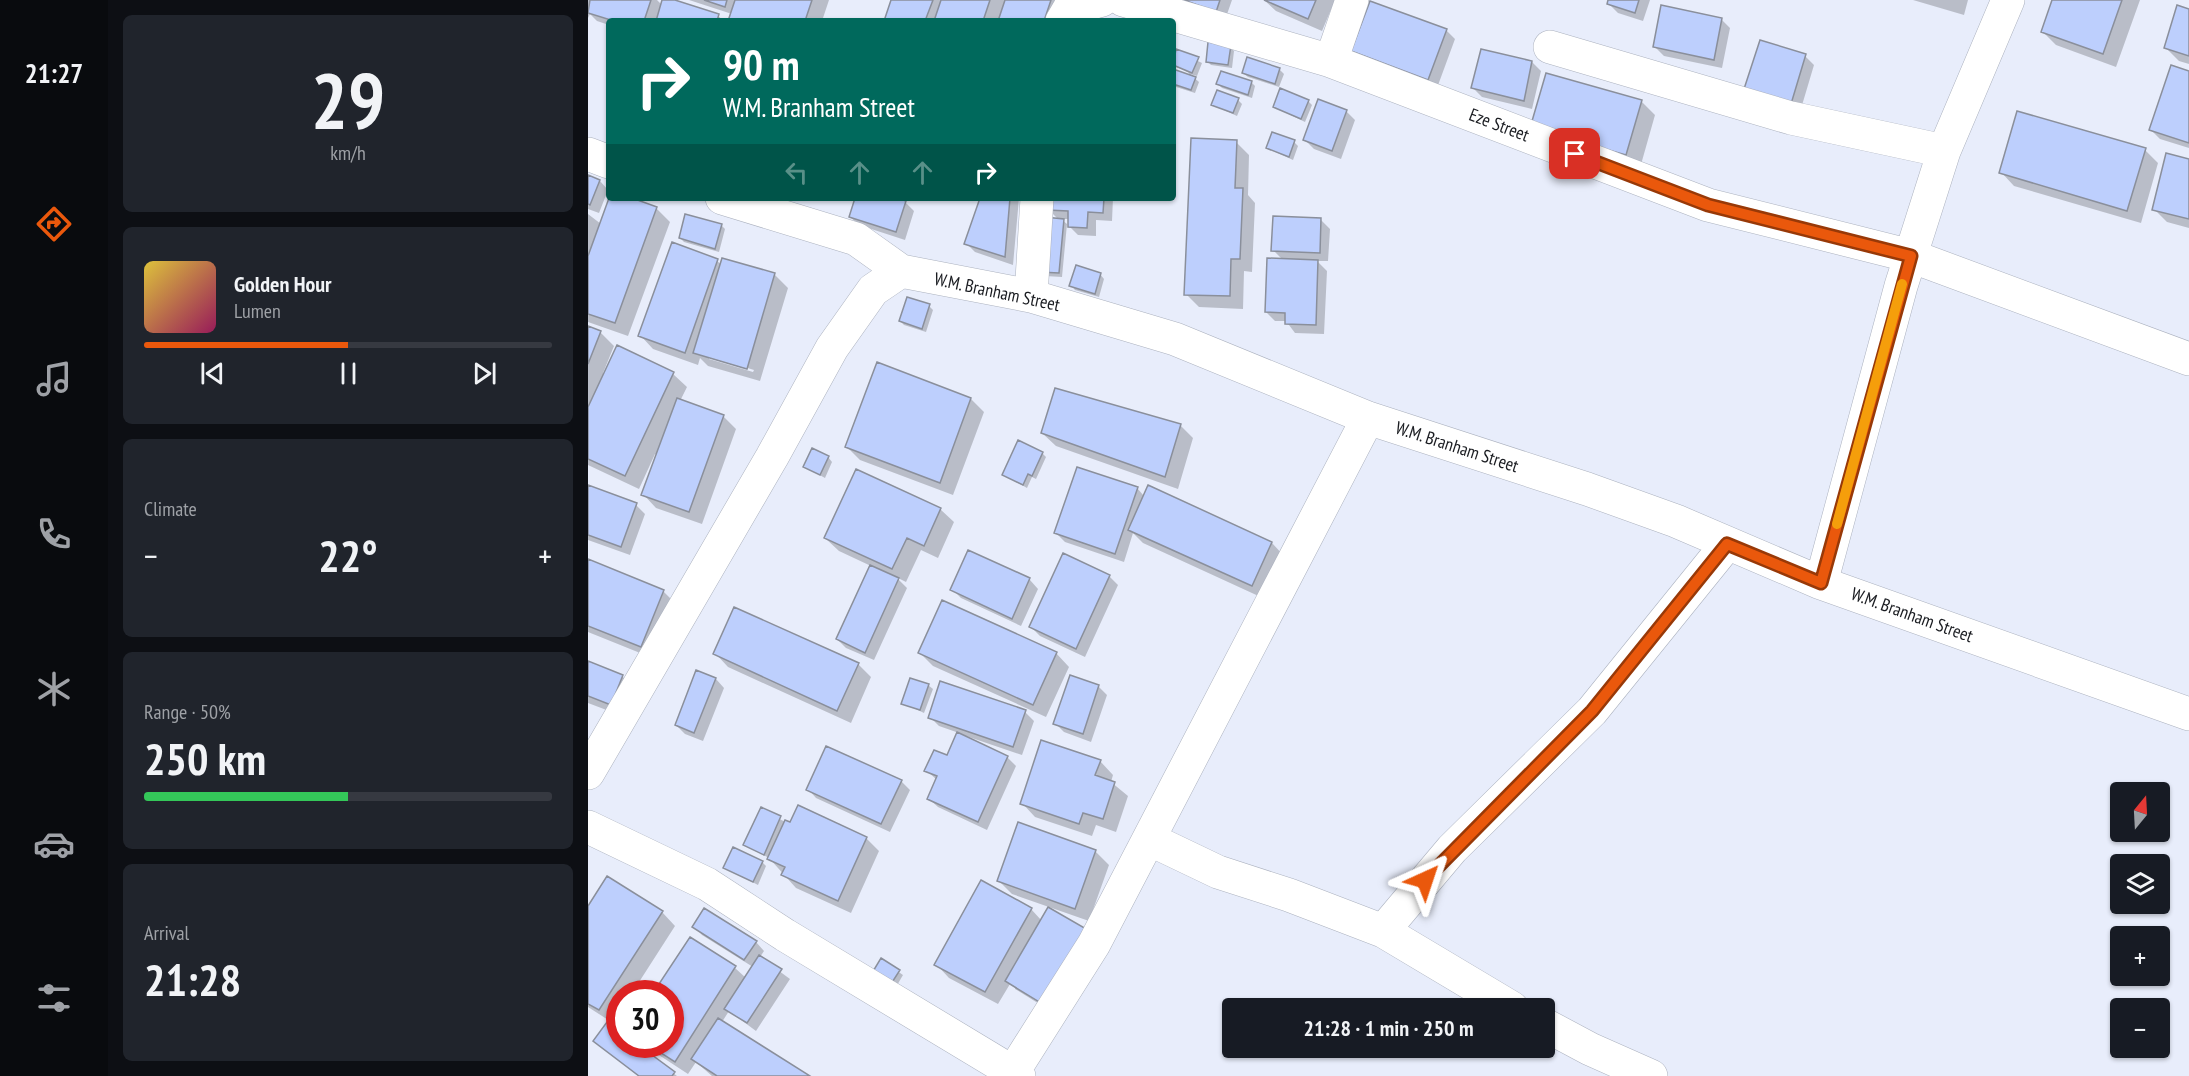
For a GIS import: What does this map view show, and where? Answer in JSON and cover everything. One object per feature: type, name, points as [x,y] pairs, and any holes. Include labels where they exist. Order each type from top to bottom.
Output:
[{"type":"street","points":[[1064,18],[1070,9],[1102,0]]},
{"type":"street","name":"Eze Street","points":[[1123,0],[1331,61],[1708,205],[1911,256],[2189,359]]},
{"type":"street","points":[[1331,61],[1352,0]]},
{"type":"street","points":[[1821,583],[1911,256],[1944,151],[2008,0]]},
{"type":"street","points":[[1550,47],[1791,118],[1944,151]]},
{"type":"street","points":[[588,154],[606,161]]},
{"type":"street","name":"W.M. Branham Street","points":[[732,201],[856,239],[901,271],[1031,296],[1175,339],[1368,418],[1587,489],[1676,521],[1821,583],[2189,714]]},
{"type":"street","points":[[1031,296],[1037,201]]},
{"type":"street","points":[[588,773],[772,458],[832,348],[873,290],[901,271]]},
{"type":"street","points":[[588,827],[707,884],[785,935],[1016,1074],[1094,944],[1368,418]]},
{"type":"street","points":[[1383,931],[1452,849],[1592,711],[1727,544]]},
{"type":"street","points":[[1149,838],[1218,872],[1289,895],[1383,931],[1495,998]]},
{"type":"street","points":[[1555,1030],[1590,1049],[1651,1076]]},
{"type":"building","points":[[590,0],[651,0],[645,18],[606,19],[588,13]]},
{"type":"building","points":[[662,0],[675,0],[719,14],[718,18],[657,18]]},
{"type":"building","points":[[704,0],[727,0],[725,7]]},
{"type":"building","points":[[735,0],[812,0],[806,18],[729,18]]},
{"type":"building","points":[[891,0],[933,0],[926,18],[885,18]]},
{"type":"building","points":[[941,0],[990,0],[984,18],[935,18]]},
{"type":"building","points":[[1005,0],[1051,0],[1045,18],[999,18]]},
{"type":"building","points":[[1184,0],[1220,0],[1216,12]]},
{"type":"building","points":[[1264,0],[1316,0],[1308,19]]},
{"type":"building","points":[[1608,0],[1639,0],[1635,13],[1607,4]]},
{"type":"building","points":[[2052,0],[2122,0],[2103,54],[2041,32]]},
{"type":"building","points":[[1370,1],[1447,29],[1428,80],[1351,51]]},
{"type":"building","points":[[1661,5],[1722,18],[1714,60],[1653,47]]},
{"type":"building","points":[[2177,5],[2189,9],[2189,56],[2164,48]]},
{"type":"building","points":[[1760,40],[1806,54],[1791,104],[1744,89]]},
{"type":"building","points":[[1208,42],[1231,45],[1228,65],[1206,62]]},
{"type":"building","points":[[1176,49],[1199,57],[1192,73],[1176,66]]},
{"type":"building","points":[[1481,49],[1532,61],[1524,101],[1471,88]]},
{"type":"building","points":[[1247,57],[1280,68],[1275,84],[1242,73]]},
{"type":"building","points":[[2171,65],[2189,71],[2189,143],[2149,130]]},
{"type":"building","points":[[1176,70],[1196,77],[1191,90],[1176,85]]},
{"type":"building","points":[[1221,71],[1252,81],[1248,95],[1216,84]]},
{"type":"building","points":[[1546,73],[1642,100],[1626,155],[1530,128]]},
{"type":"building","points":[[1280,88],[1309,100],[1301,119],[1273,107]]},
{"type":"building","points":[[1217,90],[1239,98],[1233,113],[1211,105]]},
{"type":"building","points":[[1318,99],[1347,110],[1332,151],[1303,140]]},
{"type":"building","points":[[2017,111],[2146,148],[2127,211],[1999,173]]},
{"type":"building","points":[[1272,132],[1295,140],[1289,157],[1266,148]]},
{"type":"building","points":[[1191,138],[1237,140],[1235,188],[1243,188],[1240,259],[1231,259],[1230,296],[1184,295]]},
{"type":"building","points":[[2166,153],[2189,159],[2189,219],[2152,210]]},
{"type":"building","points":[[588,175],[600,180],[590,205],[588,204]]},
{"type":"building","points":[[608,201],[640,201],[657,207],[615,323],[588,314],[588,256]]},
{"type":"building","points":[[854,201],[906,201],[896,232],[849,217]]},
{"type":"building","points":[[979,201],[1010,201],[1005,257],[964,244]]},
{"type":"building","points":[[1048,201],[1104,201],[1103,213],[1088,212],[1087,228],[1068,227],[1068,211],[1047,210]]},
{"type":"building","points":[[685,214],[722,224],[715,249],[679,238]]},
{"type":"building","points":[[1273,216],[1321,218],[1320,253],[1271,251]]},
{"type":"building","points":[[1044,217],[1064,219],[1059,273],[1039,272]]},
{"type":"building","points":[[672,242],[718,259],[685,353],[638,336]]},
{"type":"building","points":[[722,258],[775,273],[747,369],[693,353]]},
{"type":"building","points":[[1267,258],[1318,260],[1316,325],[1285,324],[1285,313],[1265,312]]},
{"type":"building","points":[[1076,265],[1101,273],[1095,294],[1069,286]]},
{"type":"building","points":[[907,297],[930,304],[922,329],[899,321]]},
{"type":"building","points":[[588,326],[601,331],[588,364]]},
{"type":"building","points":[[617,345],[674,372],[625,476],[588,459],[588,407]]},
{"type":"building","points":[[877,362],[971,398],[940,483],[845,447]]},
{"type":"building","points":[[1055,388],[1181,424],[1165,477],[1041,433]]},
{"type":"building","points":[[677,398],[724,415],[689,512],[641,495]]},
{"type":"building","points":[[1018,440],[1043,452],[1032,476],[1028,474],[1023,485],[1002,475]]},
{"type":"building","points":[[812,448],[829,456],[820,475],[803,467]]},
{"type":"building","points":[[1077,467],[1138,487],[1115,554],[1054,533]]},
{"type":"building","points":[[856,469],[941,508],[924,546],[907,538],[892,569],[824,538]]},
{"type":"building","points":[[588,485],[637,503],[621,547],[588,535]]},
{"type":"building","points":[[1148,485],[1272,542],[1252,586],[1128,530]]},
{"type":"building","points":[[968,550],[1030,578],[1012,619],[950,590]]},
{"type":"building","points":[[1063,553],[1110,575],[1076,649],[1029,627]]},
{"type":"building","points":[[588,559],[664,590],[641,647],[588,626]]},
{"type":"building","points":[[870,565],[899,578],[865,653],[836,639]]},
{"type":"building","points":[[942,600],[1057,652],[1033,705],[918,653]]},
{"type":"building","points":[[734,607],[859,663],[837,711],[713,654]]},
{"type":"building","points":[[588,661],[623,675],[611,705],[588,696]]},
{"type":"building","points":[[696,670],[716,678],[694,733],[675,725]]},
{"type":"building","points":[[1070,675],[1099,685],[1083,734],[1053,724]]},
{"type":"building","points":[[910,678],[929,684],[920,710],[901,704]]},
{"type":"building","points":[[940,681],[1026,710],[1013,747],[928,718]]},
{"type":"building","points":[[957,732],[1008,756],[978,822],[927,799],[937,776],[924,771],[934,750],[947,755]]},
{"type":"building","points":[[1041,740],[1101,760],[1095,775],[1115,782],[1103,819],[1083,813],[1079,824],[1020,804]]},
{"type":"building","points":[[826,746],[902,780],[881,824],[806,790]]},
{"type":"building","points":[[798,805],[867,837],[838,901],[781,875],[785,867],[767,859],[785,820],[790,822]]},
{"type":"building","points":[[761,807],[781,816],[764,855],[743,845]]},
{"type":"building","points":[[1018,822],[1096,850],[1075,909],[997,881]]},
{"type":"building","points":[[733,847],[763,861],[753,882],[723,868]]},
{"type":"building","points":[[607,876],[663,911],[618,980],[606,980],[606,999],[599,1010],[588,1004],[588,906]]},
{"type":"building","points":[[981,880],[1032,908],[985,992],[934,965]]},
{"type":"building","points":[[1048,907],[1088,930],[1044,1005],[1005,981]]},
{"type":"building","points":[[704,908],[757,941],[744,960],[692,927]]},
{"type":"building","points":[[690,937],[736,966],[684,1048],[684,980],[662,980]]},
{"type":"building","points":[[759,955],[782,969],[747,1023],[724,1009]]},
{"type":"building","points":[[881,958],[900,970],[891,984],[872,973]]},
{"type":"building","points":[[718,1018],[810,1076],[717,1076],[691,1059]]},
{"type":"building","points":[[606,1023],[606,1051],[593,1041]]},
{"type":"building","points":[[615,1058],[656,1058],[675,1072],[672,1076],[639,1076]]},
{"type":"slow traffic","points":[[1837,524],[1902,284]]},
{"type":"route","points":[[1425,880],[1452,849],[1592,711],[1727,544],[1821,583],[1911,256],[1708,205],[1575,154]]}]
